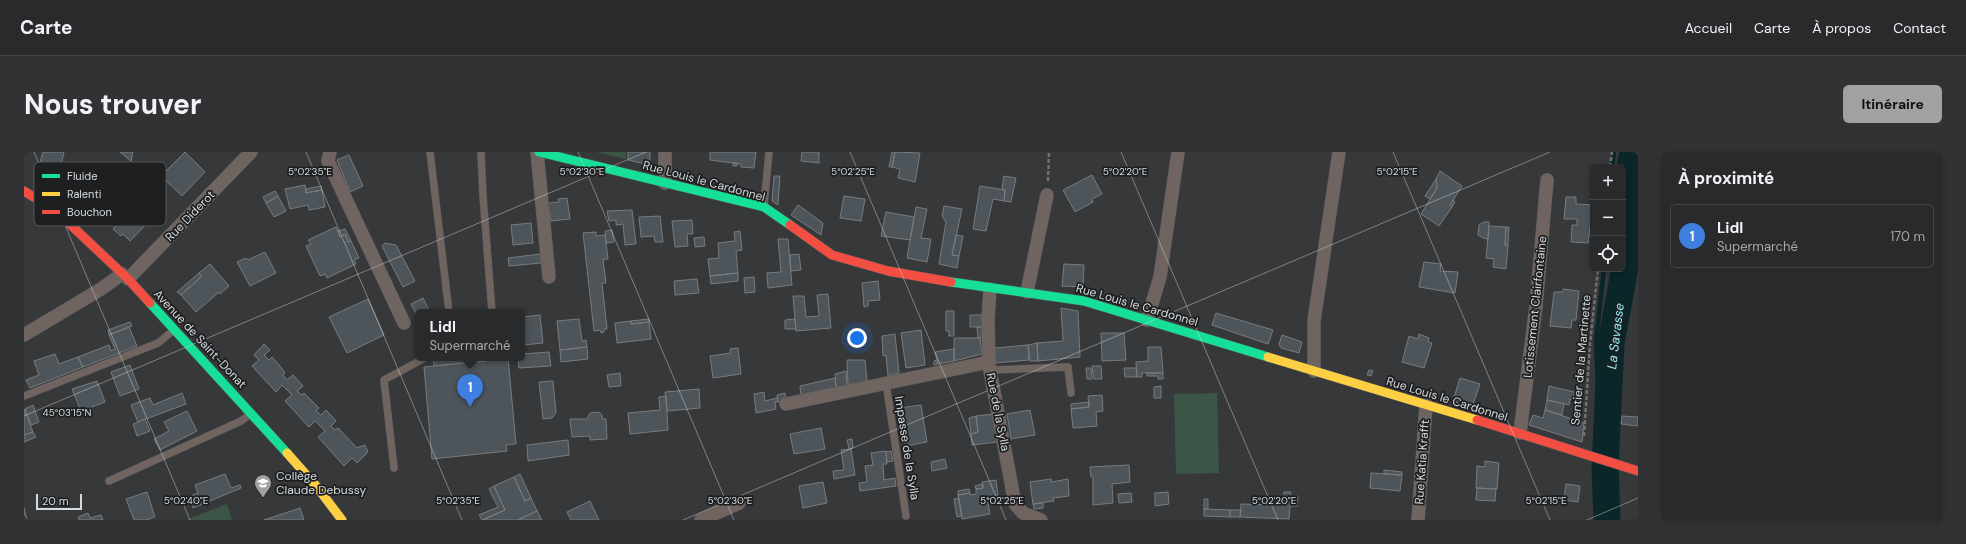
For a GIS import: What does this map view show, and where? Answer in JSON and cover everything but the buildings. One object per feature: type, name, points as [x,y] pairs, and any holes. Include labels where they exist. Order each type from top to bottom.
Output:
[{"type":"street","name":"Rue Diderot","points":[[24,335],[125,276],[251,152]]},
{"type":"street","points":[[330,152],[328,161],[404,323]]},
{"type":"street","points":[[538,152],[549,277]]},
{"type":"street","name":"Rue Louis le Cardonnel","points":[[538,152],[764,207],[832,255],[888,272],[990,288],[1084,300],[1585,453],[1638,471]]},
{"type":"street","points":[[665,152],[665,183]]},
{"type":"street","points":[[1147,320],[1160,277],[1178,152]]},
{"type":"street","points":[[1314,371],[1314,321],[1339,152]]},
{"type":"street","name":"Lotissement Clairfontaine","points":[[1520,433],[1536,306],[1547,180]]},
{"type":"street","name":"Avenue de Saint-Donat","points":[[24,191],[34,197]]},
{"type":"street","points":[[1027,292],[1047,195]]},
{"type":"street","name":"Avenue de Saint-Donat","points":[[73,226],[125,276],[252,413],[317,486],[342,520]]},
{"type":"street","name":"Rue de la Sylla","points":[[990,288],[988,319],[990,366],[1016,504],[1022,514],[1041,520]]},
{"type":"street","points":[[786,404],[886,383],[990,366]]},
{"type":"street","name":"Rue Katia Krafft","points":[[1418,520],[1426,405]]},
{"type":"street","points":[[701,520],[739,503]]},
{"type":"lane","points":[[430,152],[449,309]]},
{"type":"lane","points":[[482,152],[483,196],[492,309]]},
{"type":"lane","points":[[764,207],[769,152]]},
{"type":"lane","points":[[24,396],[158,343],[175,330]]},
{"type":"lane","points":[[394,468],[384,380],[419,361]]},
{"type":"lane","points":[[990,366],[1068,367],[1071,393]]},
{"type":"lane","name":"Impasse de la Sylla","points":[[886,383],[906,516]]},
{"type":"lane","points":[[109,481],[241,421],[252,413]]},
{"type":"path","points":[[1047,195],[1049,152]]},
{"type":"path","points":[[1610,164],[1612,152]]},
{"type":"path","name":"Sentier de la Martinette","points":[[1585,453],[1590,344],[1598,272]]},
{"type":"green space","points":[[596,152],[626,152],[626,159]]},
{"type":"green space","points":[[1217,393],[1219,473],[1176,474],[1174,394]]},
{"type":"green space","points":[[227,504],[232,520],[186,520]]},
{"type":"waterway","points":[[1612,164],[1614,152]]},
{"type":"waterway","name":"La Savasse","points":[[1607,520],[1605,466],[1611,343],[1628,251],[1631,162],[1633,152]]},
{"type":"waterway","points":[[1601,453],[1596,341],[1604,272]]},
{"type":"traffic: fast","points":[[539,152],[764,207],[790,225]]},
{"type":"traffic: fast","points":[[951,282],[1084,301],[1268,357]]},
{"type":"traffic: fast","points":[[150,303],[287,453]]},
{"type":"traffic: slow","points":[[1268,357],[1477,420]]},
{"type":"traffic: slow","points":[[287,453],[317,487],[342,520]]},
{"type":"traffic: jam","points":[[24,191],[34,197]]},
{"type":"traffic: jam","points":[[790,225],[832,255],[888,271],[951,282]]},
{"type":"traffic: jam","points":[[72,226],[128,279],[150,303]]},
{"type":"traffic: jam","points":[[1477,420],[1638,471]]},
{"type":"place","name":"Lidl","points":[[470,407]]},
{"type":"place","name":"Collège Claude Debussy","points":[[263,498]]}]
